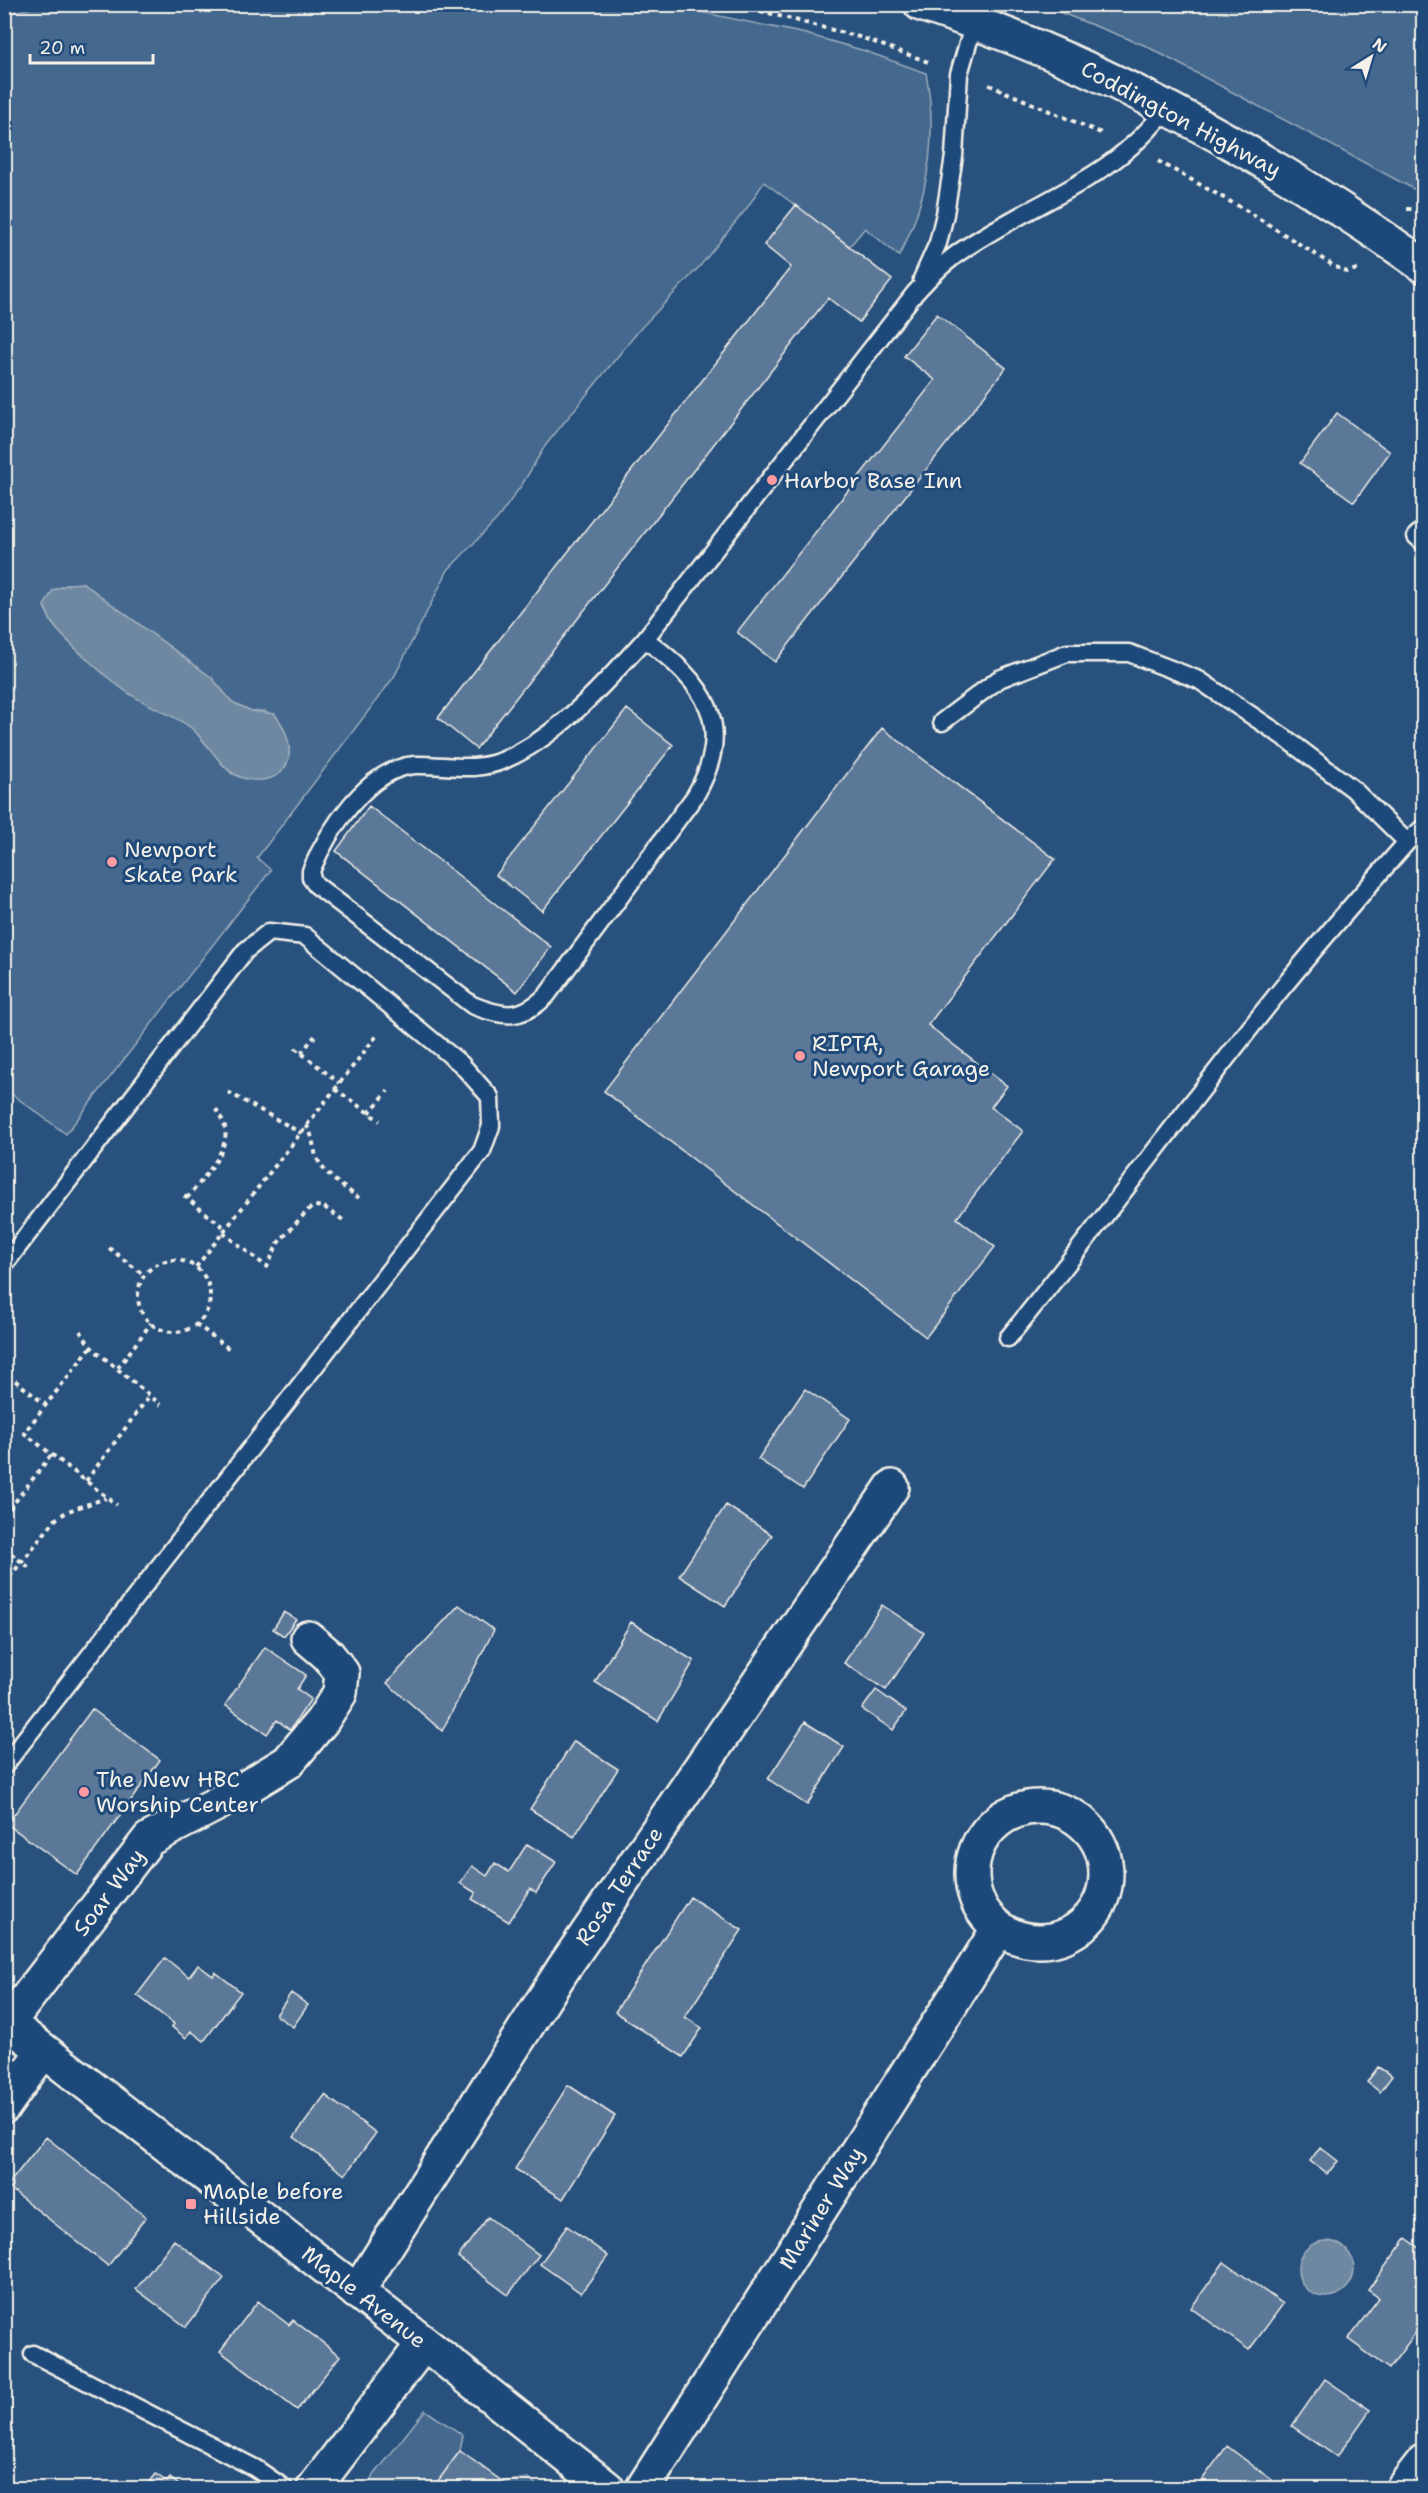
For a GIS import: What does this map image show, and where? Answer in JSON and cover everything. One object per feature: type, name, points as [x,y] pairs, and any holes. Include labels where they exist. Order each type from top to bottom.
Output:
[{"type":"main road","name":"Coddington Highway","points":[[921,4],[1068,60],[1167,107],[1246,149],[1306,186],[1424,266]]},
{"type":"main road","name":"Rosa Terrace","points":[[357,2292],[563,1969],[892,1486]]},
{"type":"main road","name":"Soar Way","points":[[6,2022],[149,1839],[232,1796],[288,1762],[322,1720],[340,1693],[342,1673],[328,1655],[308,1638]]},
{"type":"main road","points":[[1026,1807],[1045,1807],[1065,1811],[1082,1821],[1095,1836],[1104,1854],[1107,1874],[1104,1895],[1094,1914],[1079,1929],[1060,1938],[1028,1940],[1018,1938],[999,1928],[983,1911],[974,1892],[972,1869],[976,1848],[988,1829],[1005,1815],[1026,1807]]},
{"type":"main road","name":"Mariner Way","points":[[643,2488],[999,1928]]},
{"type":"main road","name":"Maple Avenue","points":[[6,2022],[424,2343],[607,2488]]},
{"type":"main road","points":[[4,2106],[43,2051]]},
{"type":"main road","points":[[314,2488],[424,2343]]},
{"type":"main road","points":[[1403,2488],[1424,2461]]},
{"type":"lane","points":[[915,293],[929,265],[945,214],[954,156],[959,74],[974,23]]},
{"type":"lane","points":[[645,639],[672,659],[698,687],[712,721],[715,736],[711,766],[695,796],[547,995],[537,1005],[528,1011],[502,1015],[472,1005],[316,885],[311,878],[311,871],[327,840],[363,792],[387,772],[415,765],[470,768],[486,766],[519,753],[569,716],[645,639],[915,293],[933,274],[968,246],[1116,161],[1146,134],[1167,107]]},
{"type":"lane","points":[[1424,529],[1416,536],[1424,543]]},
{"type":"lane","points":[[942,722],[999,679],[1067,653],[1129,653],[1200,680],[1353,789],[1407,842]]},
{"type":"lane","points":[[1008,1338],[1084,1245],[1276,995],[1407,842],[1424,827]]},
{"type":"lane","points":[[4,1265],[244,951],[269,932],[305,936],[461,1064],[490,1097],[491,1126],[482,1151],[4,1766]]},
{"type":"lane","points":[[33,2354],[255,2468],[284,2488]]},
{"type":"path","points":[[734,4],[863,38],[913,56]]},
{"type":"path","points":[[1008,92],[1084,125]]},
{"type":"path","points":[[1186,175],[1334,266],[1347,272],[1354,272],[1363,265]]},
{"type":"path","points":[[1404,210],[1416,207],[1424,209]]},
{"type":"path","points":[[196,1267],[396,1010]]},
{"type":"path","points":[[301,1053],[315,1036]]},
{"type":"path","points":[[296,1048],[339,1083]]},
{"type":"path","points":[[335,1089],[380,1121]]},
{"type":"path","points":[[369,1113],[388,1091]]},
{"type":"path","points":[[228,1092],[301,1133]]},
{"type":"path","points":[[216,1109],[225,1128],[222,1145],[211,1168],[185,1197],[267,1267],[278,1243],[308,1210],[315,1206],[324,1207],[343,1220]]},
{"type":"path","points":[[306,1125],[313,1136],[318,1160],[327,1172],[359,1198]]},
{"type":"path","points":[[109,1248],[144,1275]]},
{"type":"path","points":[[177,1259],[196,1267],[208,1285],[210,1296],[204,1316],[187,1330],[176,1332],[166,1331],[151,1323],[141,1311],[137,1301],[138,1290],[144,1275],[156,1264],[165,1260],[177,1259]]},
{"type":"path","points":[[118,1368],[151,1323]]},
{"type":"path","points":[[196,1324],[232,1351]]},
{"type":"path","points":[[80,1331],[91,1347],[161,1405]]},
{"type":"path","points":[[91,1347],[24,1434],[117,1505]]},
{"type":"path","points":[[8,1375],[46,1405]]},
{"type":"path","points":[[86,1481],[150,1395]]},
{"type":"path","points":[[4,1516],[52,1454]]},
{"type":"path","points":[[4,1584],[56,1519],[68,1511],[107,1497]]},
{"type":"path","points":[[4,1548],[31,1569]]},
{"type":"shaded area","points":[[50,4],[667,5],[806,34],[865,51],[926,73],[930,97],[931,144],[924,189],[918,212],[899,256],[865,228],[850,246],[764,182],[747,208],[700,266],[640,329],[545,446],[523,483],[498,518],[448,570],[394,677],[257,858],[271,870],[66,1134],[5,1089],[4,14]],"holes":[[[83,583],[212,678],[232,702],[251,711],[265,711],[232,774],[192,728],[168,712],[130,694],[83,655],[52,623],[44,606]]]},
{"type":"shaded area","points":[[1041,5],[1423,5],[1423,194],[1144,45]]},
{"type":"shaded area","points":[[83,583],[212,678],[232,702],[251,711],[275,714],[284,728],[289,744],[289,756],[281,772],[267,779],[258,780],[250,780],[234,774],[223,765],[190,727],[130,694],[77,650],[52,623],[44,606],[53,590],[69,584]]},
{"type":"shaded area","points":[[1326,2241],[1337,2243],[1346,2249],[1352,2258],[1354,2269],[1352,2280],[1346,2289],[1337,2295],[1326,2297],[1315,2295],[1306,2289],[1300,2280],[1298,2269],[1300,2258],[1306,2249],[1315,2243]]},
{"type":"shaded area","points":[[425,2410],[463,2435],[460,2451],[435,2485],[439,2488],[364,2488]]},
{"type":"shaded area","points":[[527,2478],[541,2488],[499,2488],[503,2482]]},
{"type":"building","points":[[796,205],[892,280],[859,322],[828,298],[476,749],[438,718],[791,267],[764,245]]},
{"type":"building","points":[[937,314],[1006,368],[775,662],[737,632],[935,380],[904,356]]},
{"type":"building","points":[[1337,413],[1390,452],[1354,502],[1300,463]]},
{"type":"building","points":[[627,709],[673,745],[542,911],[496,875]]},
{"type":"building","name":"RIPTA, Newport Garage","points":[[882,728],[1055,859],[928,1025],[1007,1086],[991,1107],[1023,1131],[957,1218],[995,1247],[926,1337],[604,1091]]},
{"type":"building","points":[[369,806],[551,947],[517,992],[336,851]]},
{"type":"building","points":[[805,1389],[850,1419],[803,1489],[758,1459]]},
{"type":"building","points":[[726,1505],[772,1535],[725,1606],[679,1576]]},
{"type":"building","points":[[459,1605],[494,1630],[442,1731],[387,1683]]},
{"type":"building","points":[[882,1605],[924,1633],[886,1690],[844,1663]]},
{"type":"building","points":[[284,1612],[296,1619],[284,1636],[273,1629]]},
{"type":"building","points":[[631,1622],[694,1661],[658,1721],[595,1682]]},
{"type":"building","points":[[265,1647],[306,1675],[297,1689],[311,1699],[290,1730],[277,1720],[267,1734],[225,1705]]},
{"type":"building","points":[[876,1690],[906,1711],[893,1730],[862,1709]]},
{"type":"building","name":"The New HBC Worship Center","points":[[92,1709],[160,1760],[77,1875],[7,1824]]},
{"type":"building","points":[[805,1722],[844,1747],[807,1805],[768,1779]]},
{"type":"building","points":[[574,1741],[618,1769],[574,1837],[530,1809]]},
{"type":"building","points":[[527,1844],[556,1862],[536,1893],[530,1889],[509,1922],[472,1899],[476,1893],[460,1883],[472,1866],[487,1876],[495,1863],[509,1872]]},
{"type":"building","points":[[690,1897],[742,1930],[685,2017],[702,2028],[683,2057],[615,2012]]},
{"type":"building","points":[[165,1958],[189,1977],[198,1965],[213,1976],[215,1972],[241,1992],[204,2041],[191,2031],[186,2038],[172,2027],[174,2024],[137,1995]]},
{"type":"building","points":[[291,1993],[308,2005],[293,2027],[276,2015]]},
{"type":"building","points":[[1378,2067],[1392,2076],[1380,2092],[1367,2082]]},
{"type":"building","points":[[568,2085],[615,2116],[563,2199],[515,2169]]},
{"type":"building","points":[[325,2095],[376,2133],[345,2175],[294,2137]]},
{"type":"building","points":[[46,2137],[146,2217],[108,2266],[7,2186]]},
{"type":"building","points":[[1320,2147],[1338,2161],[1327,2174],[1310,2161]]},
{"type":"building","points":[[488,2217],[539,2255],[508,2295],[458,2257]]},
{"type":"building","points":[[567,2226],[608,2256],[581,2293],[540,2264]]},
{"type":"building","points":[[1406,2238],[1424,2251],[1424,2314],[1415,2325],[1419,2328],[1389,2369],[1348,2339],[1379,2298],[1368,2290]]},
{"type":"building","points":[[174,2240],[224,2278],[186,2327],[136,2289]]},
{"type":"building","points":[[1224,2262],[1283,2304],[1249,2350],[1191,2308]]},
{"type":"building","points":[[258,2301],[289,2325],[293,2320],[340,2356],[297,2410],[220,2351]]},
{"type":"building","points":[[1325,2379],[1370,2410],[1337,2457],[1292,2426]]},
{"type":"building","points":[[1227,2446],[1273,2481],[1268,2488],[1196,2488]]},
{"type":"building","points":[[460,2451],[503,2482],[499,2488],[439,2488],[435,2485]]},
{"type":"building","points":[[156,2474],[167,2482],[170,2478],[183,2488],[145,2488]]},
{"type":"place","name":"Harbor Base Inn","points":[[772,480]]},
{"type":"place","name":"Newport Skate Park","points":[[112,862]]},
{"type":"place","name":"RIPTA, Newport Garage","points":[[800,1056]]},
{"type":"place","name":"The New HBC Worship Center","points":[[84,1792]]},
{"type":"place","name":"Maple before Hillside","points":[[191,2204]]}]
